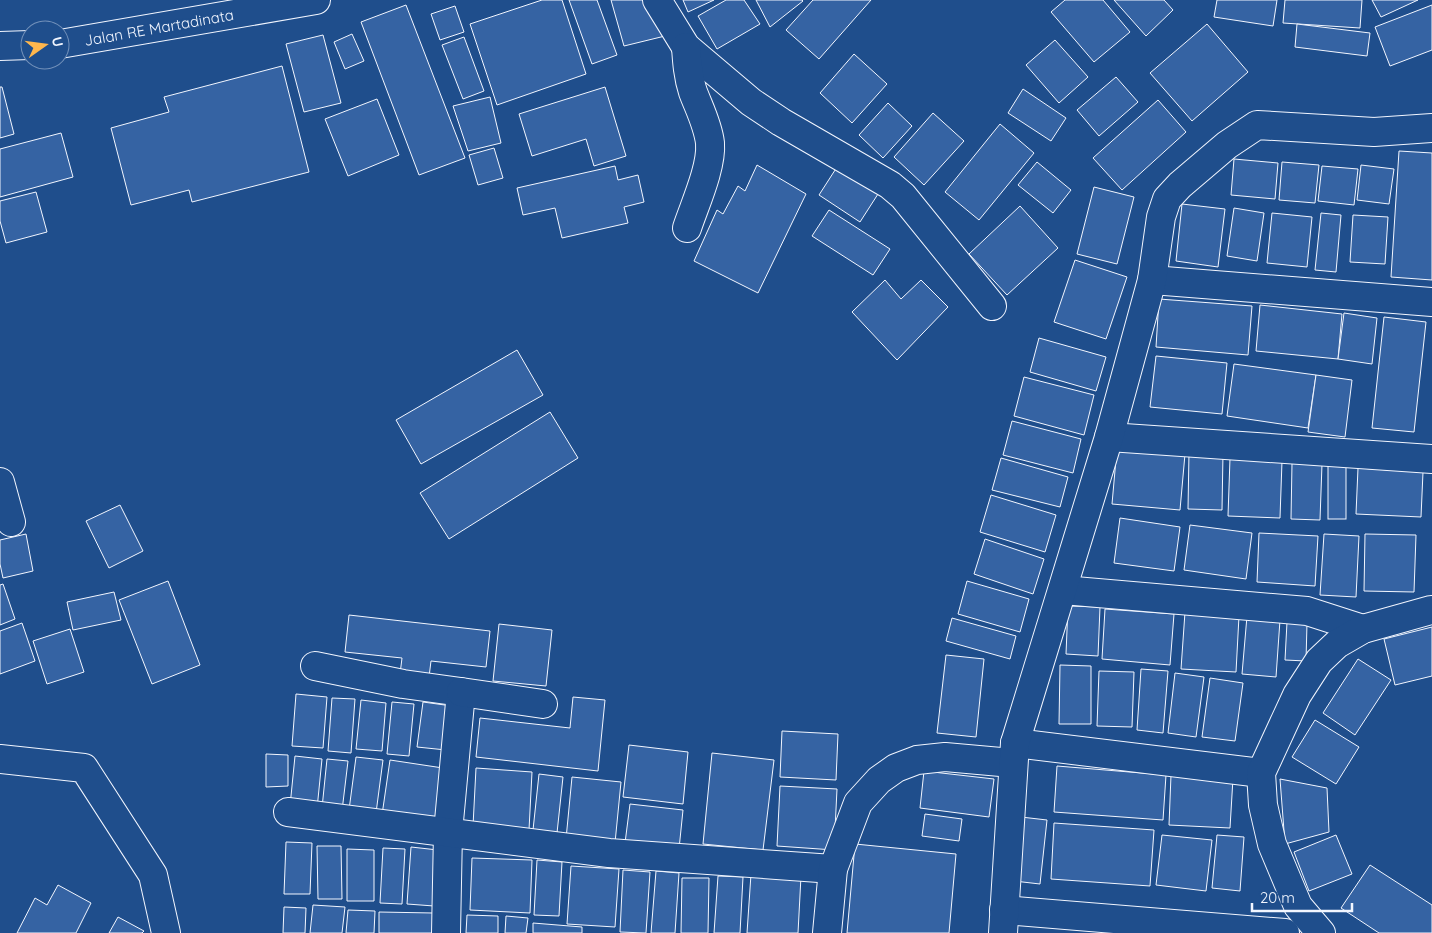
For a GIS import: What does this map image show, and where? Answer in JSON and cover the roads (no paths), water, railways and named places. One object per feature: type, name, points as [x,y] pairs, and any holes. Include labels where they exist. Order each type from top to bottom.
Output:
[{"type":"main road","name":"Jalan RE Martadinata","points":[[70,42],[316,0]]},
{"type":"main road","points":[[657,0],[686,46],[766,113],[890,185],[903,196],[992,306]]},
{"type":"main road","points":[[0,46],[20,45]]},
{"type":"main road","points":[[686,46],[688,72],[710,142],[704,174],[687,228]]},
{"type":"main road","points":[[1285,933],[1003,922],[1014,753],[1109,437],[1152,280],[1161,217],[1168,199],[1180,185],[1227,146],[1257,125],[1374,132],[1432,128]]},
{"type":"main road","points":[[1152,280],[1432,302]]},
{"type":"main road","points":[[1109,437],[1432,459]]},
{"type":"main road","points":[[0,482],[11,522]]},
{"type":"main road","points":[[1063,590],[1307,611],[1363,629]]},
{"type":"main road","points":[[1321,933],[1298,906],[1272,844],[1262,806],[1261,773],[1297,695],[1319,661],[1337,644],[1363,629],[1432,607]]},
{"type":"main road","points":[[315,666],[403,684],[543,704]]},
{"type":"main road","points":[[446,933],[448,832],[461,692]]},
{"type":"main road","points":[[827,933],[833,869],[858,803],[879,780],[896,768],[917,760],[1014,753],[1261,773]]},
{"type":"main road","points":[[0,759],[84,768],[153,875],[166,933]]},
{"type":"main road","points":[[288,812],[609,853],[833,869]]}]
